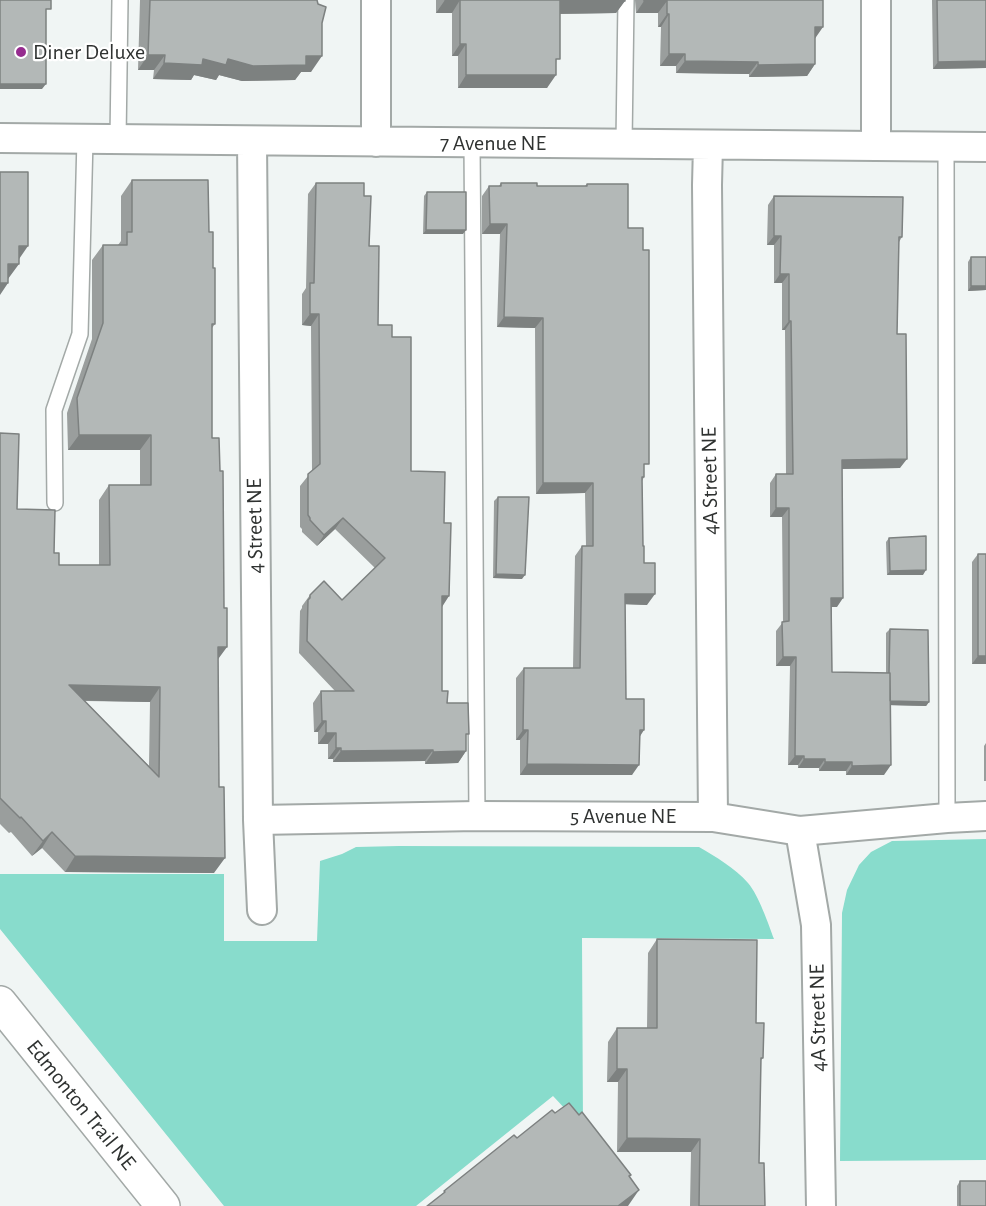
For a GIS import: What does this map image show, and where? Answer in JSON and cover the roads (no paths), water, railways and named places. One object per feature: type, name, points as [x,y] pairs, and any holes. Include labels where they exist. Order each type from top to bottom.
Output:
[{"type":"main road","name":"Edmonton Trail NE","points":[[0,1004],[163,1206]]},
{"type":"street","points":[[376,0],[376,142]]},
{"type":"street","points":[[876,0],[876,146]]},
{"type":"street","name":"7 Avenue NE","points":[[0,138],[986,147]]},
{"type":"street","name":"4 Street NE","points":[[252,141],[258,820],[262,910]]},
{"type":"street","name":"4A Street NE","points":[[708,145],[713,817]]},
{"type":"street","name":"5 Avenue NE","points":[[258,820],[477,816],[713,817],[800,831],[986,816]]},
{"type":"street","name":"4A Street NE","points":[[800,831],[816,925],[820,1206]]},
{"type":"lane","points":[[118,138],[120,0]]},
{"type":"lane","points":[[624,143],[626,0]]},
{"type":"lane","points":[[55,503],[54,410],[80,334],[85,138]]},
{"type":"lane","points":[[472,143],[477,816]]},
{"type":"lane","points":[[946,146],[947,818]]},
{"type":"place","name":"Diner Deluxe","points":[[21,52]]}]
